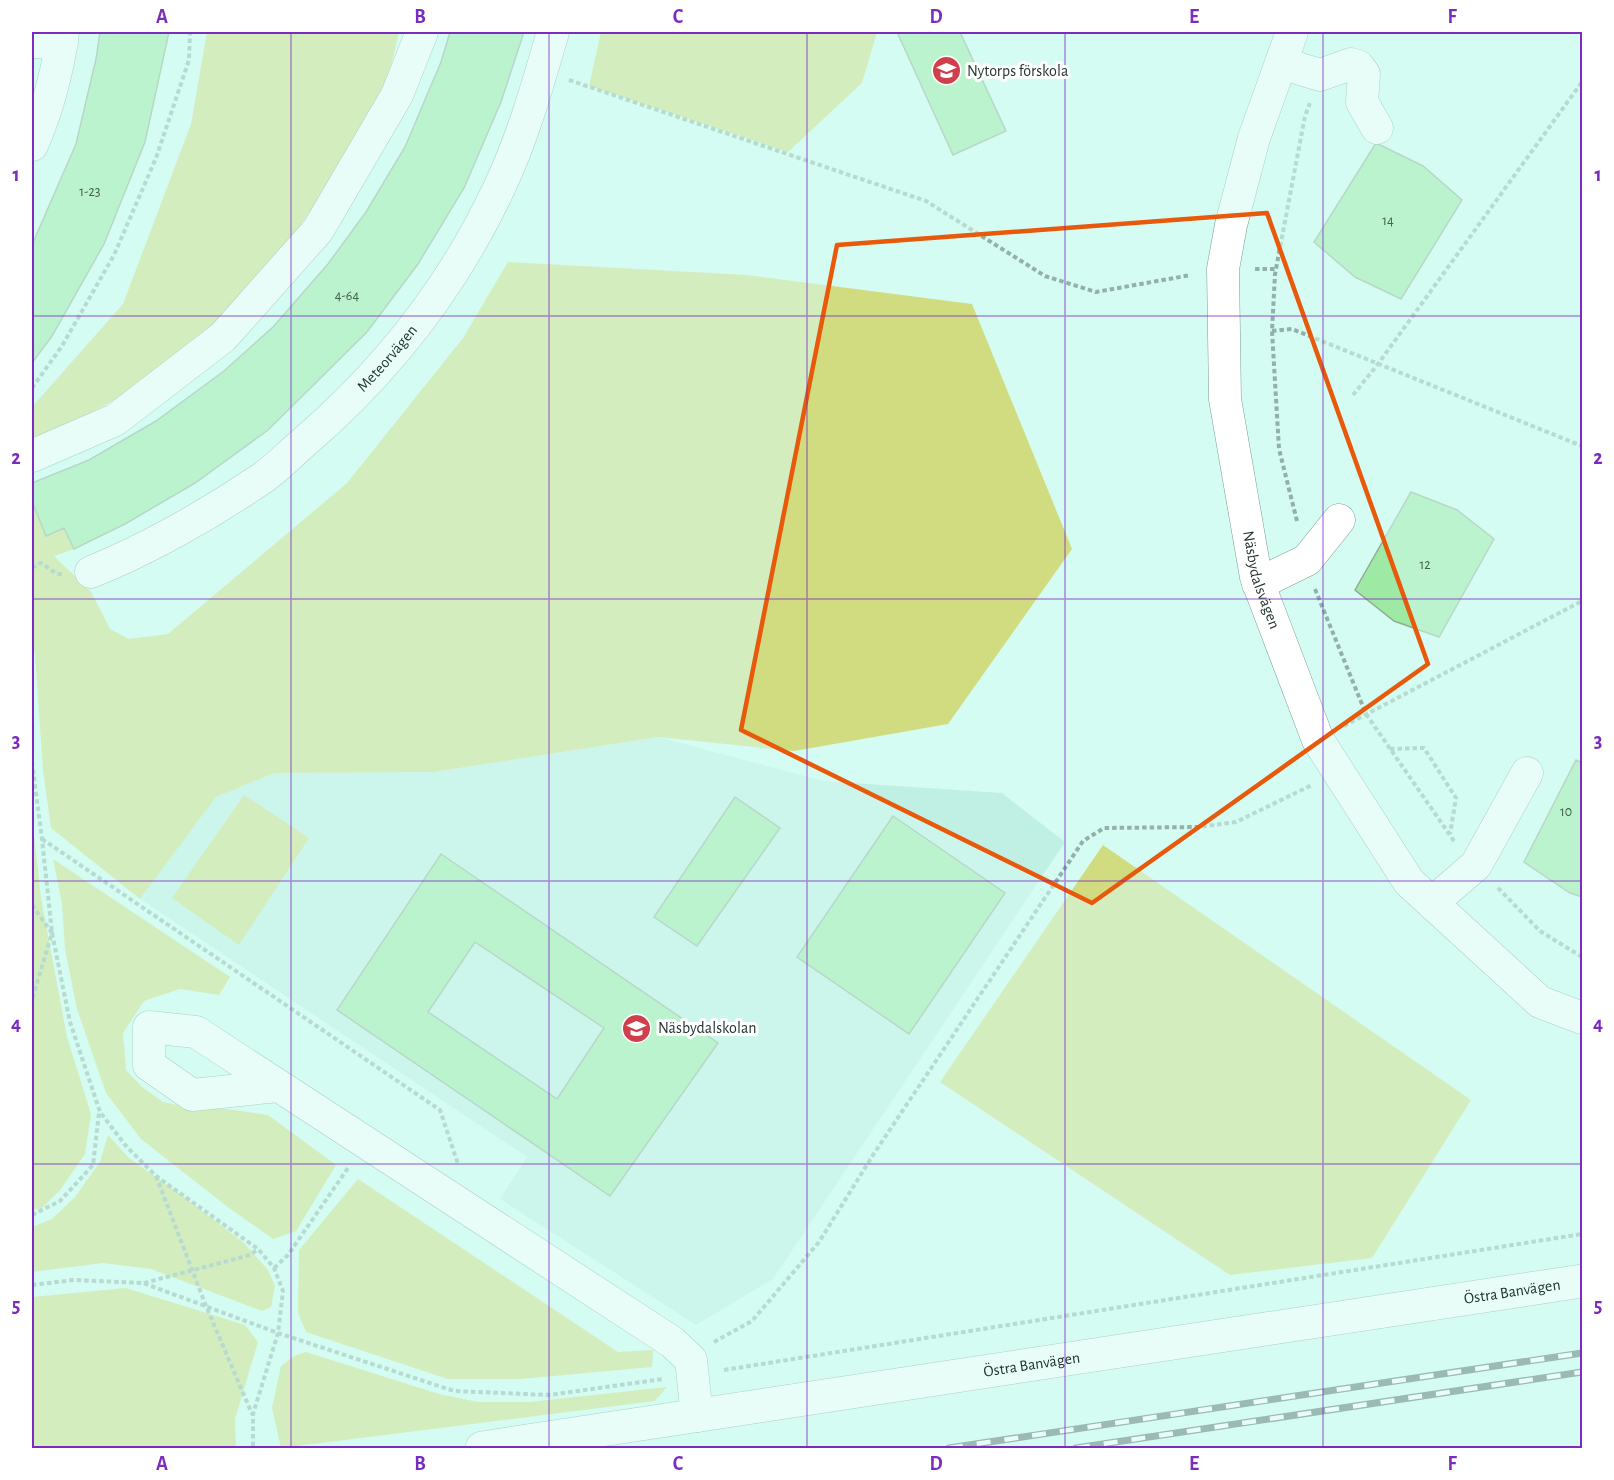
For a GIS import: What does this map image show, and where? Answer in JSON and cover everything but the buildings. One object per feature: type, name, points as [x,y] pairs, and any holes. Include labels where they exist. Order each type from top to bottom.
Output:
[{"type":"street","points":[[32,456],[115,420],[224,337],[318,230],[397,95],[422,32]]},
{"type":"street","name":"Meteorvägen","points":[[90,572],[120,560],[171,533],[259,480],[338,413],[382,367],[461,260],[500,186],[524,127],[553,32]]},
{"type":"street","name":"Näsbydalsvägen","points":[[1292,32],[1254,138],[1231,225],[1223,269],[1225,399],[1258,584],[1318,740],[1409,882],[1540,1002],[1582,1018]]},
{"type":"street","points":[[32,145],[40,127],[52,39]]},
{"type":"street","points":[[1281,63],[1320,75],[1351,64],[1358,66],[1364,74],[1362,102],[1377,128]]},
{"type":"street","points":[[1258,584],[1307,560],[1339,520]]},
{"type":"street","points":[[1432,903],[1476,865],[1527,773]]},
{"type":"street","points":[[278,1086],[672,1342],[691,1360],[697,1416]]},
{"type":"street","name":"Östra Banvägen","points":[[482,1449],[1582,1281]]},
{"type":"path","points":[[32,388],[62,346],[114,255],[156,158],[189,60],[190,32]]},
{"type":"path","points":[[542,71],[926,201],[1045,276],[1096,292],[1223,269],[1275,269]]},
{"type":"path","points":[[1320,75],[1305,116],[1275,269],[1272,331],[1279,450],[1311,579],[1366,714],[1450,835],[1540,931],[1582,957]]},
{"type":"path","points":[[1353,395],[1378,364],[1582,82]]},
{"type":"path","points":[[1272,331],[1292,329],[1582,446]]},
{"type":"path","points":[[693,1375],[708,1345],[752,1321],[819,1242],[873,1155],[1083,841],[1104,828],[1198,827],[1236,822],[1315,783],[1318,740],[1582,601]]},
{"type":"path","points":[[1390,749],[1424,748],[1456,798],[1450,835]]},
{"type":"path","points":[[32,762],[52,933],[70,1022],[100,1112],[126,1146],[156,1176],[258,1249],[274,1268],[283,1291],[278,1333],[253,1414],[253,1449]]},
{"type":"path","points":[[42,839],[440,1110],[475,1213]]},
{"type":"path","points":[[32,905],[52,933]]},
{"type":"path","points":[[32,1000],[52,933]]},
{"type":"path","points":[[32,1215],[60,1200],[93,1165],[100,1112]]},
{"type":"path","points":[[274,1268],[288,1255],[366,1143]]},
{"type":"path","points":[[156,1176],[191,1270],[253,1414]]},
{"type":"path","points":[[32,1285],[74,1280],[143,1283],[278,1333],[454,1391],[549,1395],[693,1375],[1582,1234]]},
{"type":"path","points":[[143,1283],[250,1256],[258,1249]]},
{"type":"highlighted area","points":[[1267,213],[1428,664],[1092,903],[741,730],[837,245]]},
{"type":"shaded area","name":"Näsbydalskolan","points":[[658,737],[823,781],[1002,793],[1065,842],[773,1279],[696,1325],[500,1199],[527,1157],[140,899],[216,797],[274,773],[434,772]]},
{"type":"green space","points":[[207,32],[399,32],[388,79],[316,203],[246,301],[165,373],[32,444],[32,407],[123,304],[191,124]]},
{"type":"green space","points":[[601,32],[877,32],[862,83],[788,152],[589,86]]},
{"type":"green space","points":[[508,262],[747,275],[972,304],[1072,549],[948,724],[794,751],[658,737],[434,772],[274,773],[216,797],[140,899],[51,828],[43,770],[35,654],[32,646],[32,501],[46,536],[64,528],[74,549],[54,556],[91,592],[110,629],[129,639],[168,634],[347,483],[463,338]]},
{"type":"green space","points":[[244,795],[309,838],[239,945],[172,898]]},
{"type":"green space","points":[[32,817],[41,898],[67,1037],[91,1114],[85,1154],[60,1190],[42,1208],[32,1210]]},
{"type":"green space","points":[[1103,845],[1471,1100],[1372,1258],[1230,1275],[940,1082]]},
{"type":"green space","points":[[53,859],[230,977],[219,995],[180,989],[144,1001],[123,1033],[126,1070],[141,1086],[163,1102],[192,1108],[227,1109],[268,1115],[336,1165],[296,1231],[273,1239],[229,1208],[141,1139],[106,1093],[77,1009],[65,949],[62,904]]},
{"type":"green space","points":[[108,1135],[129,1158],[244,1243],[268,1270],[275,1286],[271,1307],[262,1311],[151,1269],[103,1263],[32,1272],[32,1227],[52,1219],[75,1197],[100,1162]]},
{"type":"green space","points":[[358,1179],[618,1352],[653,1350],[652,1367],[521,1379],[448,1379],[306,1332],[298,1313],[299,1250]]},
{"type":"green space","points":[[126,1288],[245,1325],[258,1342],[235,1419],[236,1448],[32,1448],[32,1297]]},
{"type":"green space","points":[[306,1352],[439,1394],[478,1402],[530,1402],[667,1387],[655,1401],[281,1448],[272,1408],[281,1366],[296,1355]]},
{"type":"railway","points":[[949,1448],[1582,1353]]},
{"type":"railway","points":[[1076,1448],[1582,1372]]},
{"type":"place","name":"Nytorps förskola","points":[[946,71]]},
{"type":"place","name":"Näsbydalskolan","points":[[637,1028]]}]
